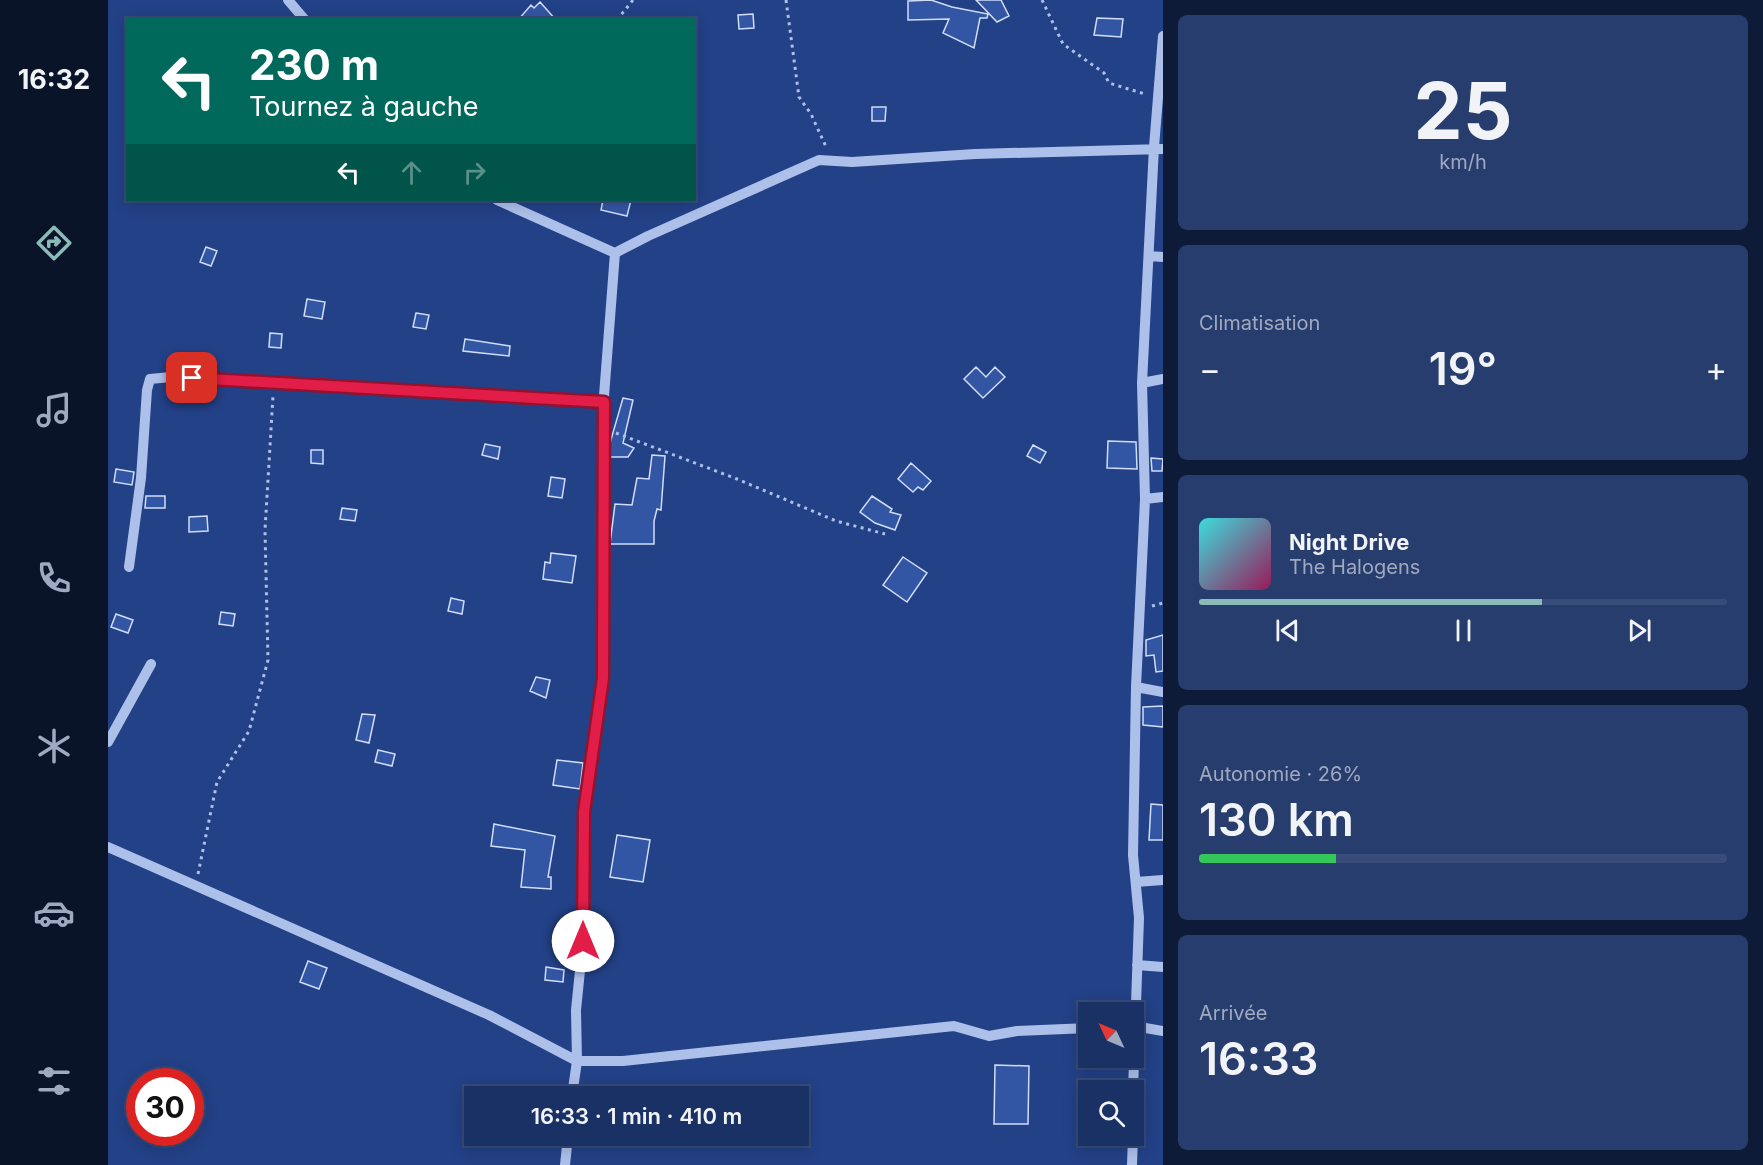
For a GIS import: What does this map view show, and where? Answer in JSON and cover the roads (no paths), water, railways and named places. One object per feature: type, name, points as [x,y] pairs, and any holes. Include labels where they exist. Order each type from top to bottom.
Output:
[{"type":"street","points":[[288,0],[303,18]]},
{"type":"street","points":[[1135,1002],[1139,918],[1133,855],[1136,687],[1145,499],[1142,383],[1163,36]]},
{"type":"street","points":[[615,253],[819,160],[1158,148]]},
{"type":"street","points":[[499,201],[615,253]]},
{"type":"street","points":[[574,1086],[577,1061],[576,1010],[583,941],[584,812],[603,678],[603,429],[615,253]]},
{"type":"street","points":[[1149,256],[1163,257]]},
{"type":"street","points":[[129,567],[141,478],[147,390],[150,379],[171,377],[274,382],[604,402]]},
{"type":"street","points":[[1142,383],[1163,379]]},
{"type":"street","points":[[1145,499],[1163,497]]},
{"type":"street","points":[[108,742],[151,664]]},
{"type":"street","points":[[1136,687],[1163,692]]},
{"type":"street","points":[[108,847],[489,1015],[577,1061],[623,1061],[954,1026],[989,1036],[1017,1031],[1078,1028]]},
{"type":"street","points":[[1136,882],[1163,880]]},
{"type":"street","points":[[1137,965],[1163,967]]},
{"type":"street","points":[[1144,1028],[1163,1031]]},
{"type":"street","points":[[565,1165],[567,1146]]},
{"type":"street","points":[[1132,1165],[1133,1146]]}]
